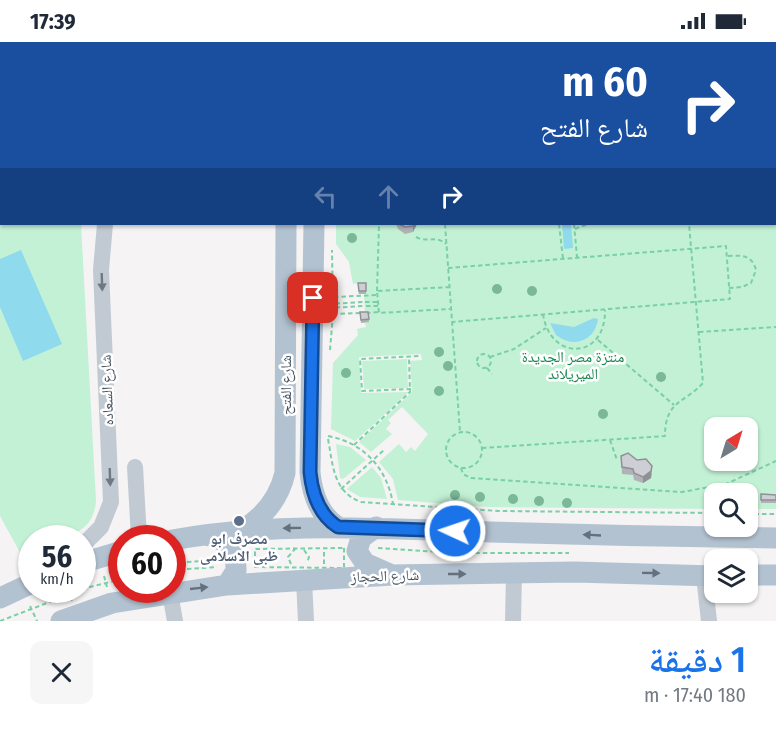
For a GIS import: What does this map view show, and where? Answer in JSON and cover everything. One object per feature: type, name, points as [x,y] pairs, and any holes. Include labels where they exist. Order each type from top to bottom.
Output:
[{"type":"main road","name":"شارع الفتح","points":[[242,530],[258,519],[272,504],[285,473],[286,225]]},
{"type":"main road","name":"شارع الفتح","points":[[314,225],[310,472],[329,534]]},
{"type":"main road","points":[[285,473],[300,476],[310,472]]},
{"type":"main road","points":[[376,527],[359,542],[359,555],[364,562],[392,575]]},
{"type":"main road","points":[[186,537],[242,530],[273,538],[329,534],[376,527],[455,531],[776,538]]},
{"type":"main road","points":[[202,535],[219,538],[234,554],[236,571],[226,585]]},
{"type":"main road","name":"شارع الحجاز","points":[[186,584],[226,585],[301,572],[392,575],[652,573],[704,576]]},
{"type":"main road","points":[[758,575],[776,575]]},
{"type":"main road","points":[[0,598],[18,590]]},
{"type":"main road","name":"شارع الحجاز","points":[[61,621],[112,603]]},
{"type":"street","name":"شارع السعاده","points":[[96,538],[111,502],[102,270],[105,225]]},
{"type":"street","points":[[135,467],[138,525]]},
{"type":"street","points":[[301,572],[306,621]]},
{"type":"street","points":[[513,621],[514,574]]},
{"type":"street","points":[[175,621],[176,603]]},
{"type":"street","points":[[710,603],[710,621]]},
{"type":"path","points":[[379,312],[380,225]]},
{"type":"path","points":[[445,225],[460,432]]},
{"type":"path","points":[[559,225],[563,259]]},
{"type":"path","points":[[574,225],[577,258]]},
{"type":"path","points":[[575,229],[585,225]]},
{"type":"path","points":[[482,448],[665,436],[666,420],[674,405],[703,383],[689,225]]},
{"type":"path","points":[[416,237],[423,240],[435,238],[447,244]]},
{"type":"path","points":[[448,268],[726,246],[727,256],[730,299],[452,322]]},
{"type":"path","points":[[330,352],[333,314],[332,250]]},
{"type":"path","points":[[727,256],[745,256],[753,262],[756,270],[751,283],[729,288]]},
{"type":"path","points":[[338,297],[450,287]]},
{"type":"path","points":[[339,306],[378,304]]},
{"type":"path","points":[[339,314],[451,309]]},
{"type":"path","points":[[543,315],[546,327],[555,342],[568,348],[583,348],[597,340],[604,328],[605,310]]},
{"type":"path","points":[[492,374],[487,368],[480,366],[477,359],[482,354],[490,357],[519,346],[546,327]]},
{"type":"path","points":[[699,333],[776,327]]},
{"type":"path","points":[[597,340],[674,405]]},
{"type":"path","points":[[411,389],[362,391],[360,359],[420,356]]},
{"type":"path","points":[[354,445],[411,389],[409,357]]},
{"type":"path","points":[[487,368],[492,362],[490,357]]},
{"type":"path","points":[[328,426],[335,474],[341,489],[361,502],[498,511],[704,513]]},
{"type":"path","points":[[482,448],[472,434],[460,432],[449,440],[446,452],[449,461],[461,468],[465,476],[471,478],[682,492],[726,484],[776,461]]},
{"type":"path","points":[[328,436],[354,445],[373,459],[385,476],[393,504]]},
{"type":"path","points":[[610,440],[617,460]]},
{"type":"path","points":[[341,489],[385,448]]},
{"type":"path","points":[[461,468],[477,464],[482,448]]},
{"type":"path","points":[[758,514],[776,514]]},
{"type":"path","points":[[455,531],[455,574]]},
{"type":"path","points":[[492,532],[514,574]]},
{"type":"path","points":[[514,574],[533,532]]},
{"type":"path","points":[[273,538],[295,549],[302,549],[329,534]]},
{"type":"path","points":[[273,538],[255,549],[255,567],[275,575],[324,568],[344,568],[344,548],[329,534]]},
{"type":"path","points":[[324,568],[329,534]]},
{"type":"path","points":[[273,538],[275,575]]},
{"type":"path","points":[[295,549],[288,557],[289,562],[301,572]]},
{"type":"path","points":[[301,572],[309,556],[302,549]]},
{"type":"path","points":[[186,562],[219,560],[222,564],[186,581]]},
{"type":"path","points":[[96,568],[108,589]]},
{"type":"path","points":[[96,585],[106,582]]},
{"type":"path","points":[[0,621],[46,603]]},
{"type":"green space","points":[[0,225],[81,225],[96,501],[94,513],[86,525],[18,525],[18,549],[0,516]]},
{"type":"green space","name":"منتزة مصر الجديدة الميريلاند","points":[[336,225],[776,225],[776,509],[758,509],[758,483],[704,483],[704,509],[488,507],[398,500],[393,479],[379,462],[399,444],[406,452],[411,447],[415,451],[428,434],[402,407],[388,420],[391,423],[386,429],[392,434],[371,452],[359,442],[412,392],[410,361],[422,360],[421,354],[359,357],[361,393],[409,392],[355,441],[331,429],[333,363],[358,335],[357,329],[366,327],[365,323],[361,323],[365,315],[364,294],[358,294],[358,286],[363,286],[363,283],[353,284],[349,262],[336,244]]},
{"type":"green space","points":[[407,359],[408,388],[364,389],[362,361]]},
{"type":"green space","points":[[336,444],[350,447],[366,460],[343,479],[340,478]]},
{"type":"green space","points":[[372,467],[381,478],[387,499],[360,497],[347,489]]},
{"type":"water","points":[[562,225],[571,225],[573,248],[564,249]]},
{"type":"water","points":[[21,250],[62,344],[23,361],[0,307],[0,259]]},
{"type":"water","points":[[594,318],[598,319],[593,333],[576,342],[569,342],[556,335],[550,323],[574,327]]},
{"type":"building","points":[[358,283],[366,283],[366,291],[359,291]]},
{"type":"building","points":[[360,312],[368,312],[369,319],[361,320]]},
{"type":"building","points":[[628,453],[637,460],[646,459],[652,466],[651,471],[643,477],[634,473],[633,469],[622,467],[621,456]]},
{"type":"building","points":[[761,494],[776,495],[776,500],[761,500]]},
{"type":"place","name":"مصرف ابو ظبى الاسلامى","points":[[239,521]]},
{"type":"route","points":[[313,298],[310,472],[311,485],[324,515],[338,527],[455,531]]}]
